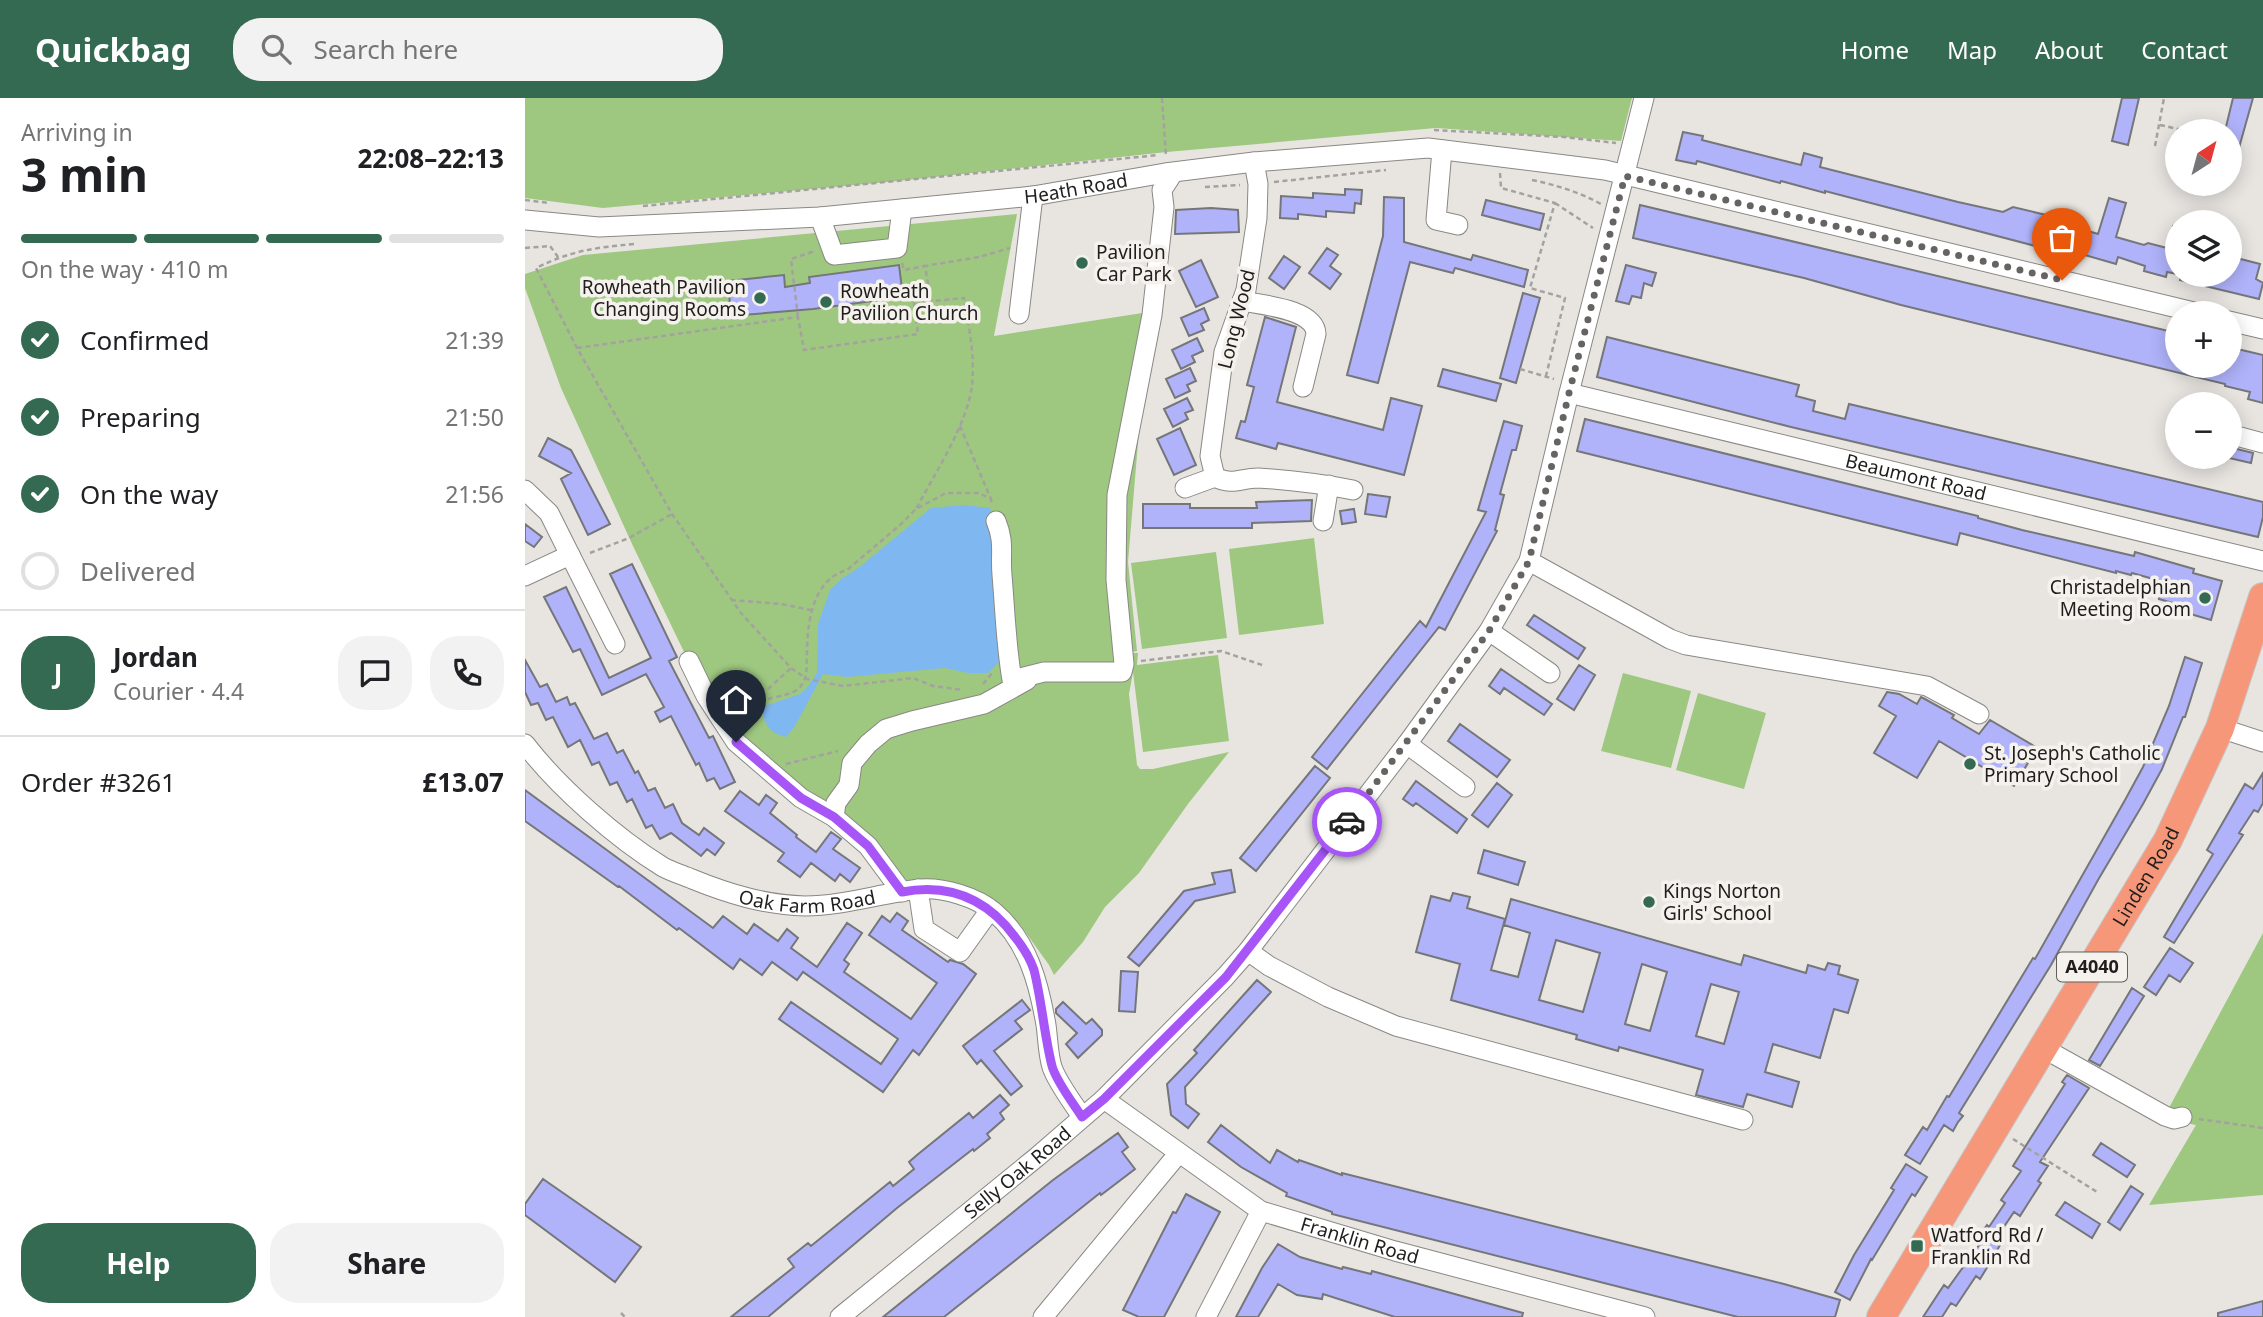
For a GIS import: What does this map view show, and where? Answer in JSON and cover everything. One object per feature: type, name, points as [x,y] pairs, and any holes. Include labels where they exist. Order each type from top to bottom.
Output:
[{"type":"highway","name":"Linden Road","points":[[1881,1317],[2168,840],[2220,727],[2263,597]]},
{"type":"street","name":"Selly Oak Road","points":[[840,1317],[1104,1099],[1226,977],[1407,744],[1489,631],[1529,561],[1644,98]]},
{"type":"street","name":"Heath Road","points":[[525,220],[599,228],[820,217],[1033,197],[1168,167],[1428,148],[1589,167],[2165,305]]},
{"type":"street","points":[[1442,150],[1436,220],[1458,225]]},
{"type":"street","name":"Long Wood","points":[[1215,477],[1210,456],[1224,352],[1246,290],[1258,218],[1258,184],[1254,162]]},
{"type":"street","points":[[996,520],[1002,537],[1007,654],[1013,680],[1044,672],[1122,673],[1124,664],[1116,580],[1117,495],[1152,315],[1164,207],[1162,190],[1168,167]]},
{"type":"street","points":[[1019,314],[1033,197]]},
{"type":"street","points":[[820,217],[834,255],[897,248],[902,209]]},
{"type":"street","points":[[525,220],[525,230]]},
{"type":"street","points":[[1242,301],[1301,314],[1312,322],[1315,334],[1303,387]]},
{"type":"street","points":[[2242,324],[2263,329]]},
{"type":"street","name":"Beaumont Road","points":[[1569,393],[2263,561]]},
{"type":"street","points":[[2242,437],[2263,443]]},
{"type":"street","points":[[1185,488],[1215,477],[1226,482],[1254,478],[1353,490]]},
{"type":"street","points":[[1323,521],[1329,485]]},
{"type":"street","points":[[525,490],[543,505],[615,644]]},
{"type":"street","points":[[525,576],[572,557]]},
{"type":"street","points":[[1529,561],[1686,645],[1909,681],[1944,693],[1979,713]]},
{"type":"street","points":[[1489,631],[1550,673]]},
{"type":"street","points":[[689,660],[706,696],[736,742],[801,798],[834,817],[868,846],[910,891],[924,929],[960,952],[990,910]]},
{"type":"street","points":[[834,817],[836,803],[849,785],[852,763],[868,744],[886,729],[912,720],[984,705],[1044,672]]},
{"type":"street","points":[[2220,727],[2263,742]]},
{"type":"street","name":"Oak Farm Road","points":[[525,744],[577,799],[616,833],[665,868],[743,898],[807,906],[858,901],[910,891],[945,891],[979,903],[990,910],[1008,927],[1023,947],[1033,968],[1045,1020],[1052,1069],[1082,1117]]},
{"type":"street","points":[[1407,744],[1465,787]]},
{"type":"street","points":[[1248,951],[1269,966],[1328,997],[1396,1026],[1743,1120]]},
{"type":"street","points":[[2043,1048],[2165,1116],[2174,1119],[2182,1117]]},
{"type":"street","name":"Franklin Road","points":[[1104,1099],[1261,1211],[1408,1255],[1645,1317]]},
{"type":"street","points":[[1043,1317],[1178,1154]]},
{"type":"street","points":[[1206,1317],[1261,1211]]},
{"type":"path","points":[[639,207],[888,183],[1168,167],[1162,98]]},
{"type":"path","points":[[2155,146],[2164,98]]},
{"type":"path","points":[[2160,125],[2165,126]]},
{"type":"path","points":[[1435,130],[1564,137],[1633,145]]},
{"type":"path","points":[[1500,173],[1501,188],[1555,203],[1609,239]]},
{"type":"path","points":[[525,200],[551,204]]},
{"type":"path","points":[[1546,376],[1565,298],[1530,288],[1555,203]]},
{"type":"path","points":[[931,301],[925,266],[979,257],[1026,243]]},
{"type":"path","points":[[831,245],[791,259],[804,350],[918,334],[914,303],[964,298],[972,358],[972,388],[960,425],[916,509]]},
{"type":"path","points":[[525,248],[550,246],[558,257]]},
{"type":"path","points":[[536,268],[577,348],[672,514],[731,600],[791,668],[809,679],[842,687],[913,678],[933,686],[967,691]]},
{"type":"path","points":[[577,348],[798,317]]},
{"type":"path","points":[[1520,369],[1553,377]]},
{"type":"path","points":[[960,425],[991,499],[996,520]]},
{"type":"path","points":[[768,699],[797,691],[809,679],[807,630],[821,586],[836,573],[847,570],[916,509],[946,492],[979,493],[991,499]]},
{"type":"path","points":[[572,557],[629,538],[672,514]]},
{"type":"path","points":[[731,600],[813,610]]},
{"type":"path","points":[[1124,664],[1221,651],[1265,666]]},
{"type":"path","points":[[706,696],[767,690],[791,668]]},
{"type":"path","points":[[975,687],[1013,680]]},
{"type":"path","points":[[766,769],[868,744]]},
{"type":"path","points":[[2182,1117],[2262,1127]]},
{"type":"path","points":[[1995,1129],[2097,1192]]},
{"type":"path","points":[[621,1313],[625,1317]]},
{"type":"green space","points":[[525,98],[1632,98],[1621,141],[1436,128],[603,208],[525,198]]},
{"type":"green space","points":[[1017,214],[994,336],[1149,312],[1128,562],[1137,651],[1128,653],[1138,653],[1137,665],[1218,655],[1229,741],[1143,752],[1133,672],[1129,694],[1137,765],[1140,769],[1153,769],[1229,752],[1139,873],[1105,907],[1083,942],[1054,975],[1021,926],[979,895],[901,881],[824,806],[744,741],[685,654],[561,388],[525,288],[525,274],[583,255]]},
{"type":"green space","points":[[1314,538],[1324,624],[1239,635],[1229,549]]},
{"type":"green space","points":[[1216,552],[1227,638],[1142,649],[1131,563]]},
{"type":"green space","points":[[1623,673],[1691,691],[1671,768],[1601,751]]},
{"type":"green space","points":[[1698,693],[1766,713],[1744,789],[1676,770]]},
{"type":"green space","points":[[2263,933],[2263,1195],[2149,1205],[2196,1125],[2163,1119]]},
{"type":"water","points":[[964,505],[990,508],[996,524],[1007,654],[988,673],[968,673],[945,668],[847,677],[823,674],[795,726],[786,737],[771,730],[764,718],[762,707],[800,694],[817,673],[818,624],[830,590],[931,508]]},
{"type":"building","points":[[2122,98],[2139,98],[2128,145],[2112,141]]},
{"type":"building","points":[[2233,98],[2253,98],[2242,137],[2242,119],[2228,119]]},
{"type":"building","points":[[1683,132],[1703,136],[1702,140],[1801,165],[1804,153],[1822,158],[1820,167],[2003,212],[2013,207],[2046,215],[2059,219],[2066,229],[2084,234],[2085,230],[2098,234],[2109,198],[2126,203],[2116,237],[2165,247],[2165,277],[2144,271],[2145,266],[2118,257],[2116,264],[2071,251],[2070,255],[1825,191],[1781,181],[1780,183],[1697,161],[1696,164],[1676,160]]},
{"type":"building","points":[[1345,189],[1362,190],[1361,204],[1355,203],[1354,213],[1326,211],[1326,217],[1298,214],[1298,219],[1280,218],[1281,196],[1313,198],[1313,193],[1345,195]]},
{"type":"building","points":[[1384,197],[1404,198],[1404,242],[1471,260],[1473,255],[1528,270],[1524,287],[1455,268],[1453,273],[1410,262],[1378,383],[1347,375],[1383,236]]},
{"type":"building","points":[[1486,200],[1544,214],[1540,230],[1482,215]]},
{"type":"building","points":[[1640,205],[2165,330],[2165,369],[1901,305],[1804,278],[1633,238]]},
{"type":"building","points":[[1176,210],[1238,210],[1239,232],[1175,234]]},
{"type":"building","points":[[1327,248],[1338,255],[1330,266],[1341,274],[1330,289],[1309,273]]},
{"type":"building","points":[[1284,256],[1300,267],[1284,289],[1269,278]]},
{"type":"building","points":[[2242,259],[2260,264],[2256,279],[2263,283],[2259,299],[2209,287],[2242,287]]},
{"type":"building","points":[[1201,260],[1218,297],[1196,307],[1179,271]]},
{"type":"building","points":[[899,265],[903,297],[731,316],[728,281],[784,275],[785,287],[810,283],[809,277]]},
{"type":"building","points":[[1626,265],[1656,273],[1652,286],[1644,283],[1641,298],[1632,296],[1629,304],[1616,301]]},
{"type":"building","points":[[1523,293],[1540,298],[1516,383],[1500,378]]},
{"type":"building","points":[[1204,308],[1209,320],[1201,324],[1204,330],[1189,336],[1181,318]]},
{"type":"building","points":[[1265,317],[1296,327],[1277,402],[1383,430],[1391,398],[1422,406],[1404,475],[1278,443],[1276,449],[1236,438],[1241,421],[1245,422],[1254,387],[1247,385]]},
{"type":"building","points":[[1607,337],[1799,385],[1796,396],[1815,401],[1813,411],[1845,419],[1849,404],[2263,502],[2263,517],[2258,537],[1791,427],[1597,377]]},
{"type":"building","points":[[1197,338],[1203,351],[1192,356],[1195,362],[1181,369],[1172,350]]},
{"type":"building","points":[[2242,350],[2263,355],[2263,403],[2248,399],[2250,392],[2200,378],[2242,378]]},
{"type":"building","points":[[1190,368],[1196,381],[1187,385],[1190,391],[1175,398],[1166,379]]},
{"type":"building","points":[[1443,369],[1501,384],[1496,401],[1438,386]]},
{"type":"building","points":[[1187,398],[1193,410],[1185,413],[1188,419],[1173,427],[1164,409]]},
{"type":"building","points":[[1585,419],[1978,516],[2022,530],[2134,556],[2135,552],[2194,569],[2193,573],[2222,581],[2211,620],[2187,613],[2189,608],[2159,599],[2164,582],[2132,573],[2116,573],[1960,533],[1957,545],[1577,451]]},
{"type":"building","points":[[1504,421],[1522,426],[1516,450],[1512,450],[1500,494],[1504,495],[1495,530],[1497,531],[1445,630],[1439,627],[1327,769],[1312,757],[1420,621],[1426,627],[1486,512],[1478,510]]},
{"type":"building","points":[[1180,428],[1196,465],[1174,475],[1157,439]]},
{"type":"building","points":[[548,438],[571,450],[610,524],[588,535],[561,479],[571,473],[539,456]]},
{"type":"building","points":[[2242,450],[2253,453],[2251,463],[2242,461]]},
{"type":"building","points":[[1368,494],[1390,497],[1386,517],[1365,514]]},
{"type":"building","points":[[1312,500],[1311,521],[1252,523],[1252,528],[1143,528],[1143,504],[1190,504],[1190,508],[1257,508],[1256,502]]},
{"type":"building","points":[[1354,509],[1356,522],[1342,524],[1340,511]]},
{"type":"building","points":[[525,524],[542,537],[534,547],[525,541]]},
{"type":"building","points":[[632,564],[677,657],[669,661],[709,738],[713,736],[735,782],[720,789],[714,778],[707,781],[699,763],[696,765],[671,716],[660,722],[655,712],[664,707],[646,674],[602,695],[580,649],[573,652],[544,597],[566,587],[609,678],[651,658],[610,574]]},
{"type":"building","points":[[1534,615],[1585,648],[1578,659],[1527,625]]},
{"type":"building","points":[[2185,657],[2202,663],[2185,717],[2162,769],[2051,965],[1959,1113],[1963,1116],[1953,1131],[1944,1125],[1920,1164],[1905,1155],[1923,1127],[1927,1130],[1947,1096],[1949,1097],[2033,958],[2035,959],[2125,800],[2143,767],[2169,706]]},
{"type":"building","points":[[525,660],[540,687],[547,684],[556,702],[567,697],[570,705],[575,703],[594,739],[607,733],[617,753],[623,750],[635,773],[638,771],[648,791],[655,788],[665,808],[673,804],[682,823],[699,835],[704,828],[724,843],[715,855],[707,849],[701,856],[671,833],[660,839],[652,825],[646,828],[632,799],[627,802],[617,782],[610,785],[599,762],[592,765],[580,740],[568,747],[553,717],[546,720],[538,703],[531,705],[525,692]]},
{"type":"building","points":[[1579,665],[1595,675],[1574,710],[1557,699]]},
{"type":"building","points":[[1501,669],[1552,704],[1544,715],[1504,688],[1500,694],[1489,686]]},
{"type":"building","points":[[1887,692],[1899,694],[1917,704],[1921,697],[1954,715],[1952,718],[1979,734],[1990,720],[2034,746],[2025,761],[2028,763],[2014,786],[1939,741],[1917,778],[1874,753],[1896,716],[1879,706]]},
{"type":"building","points":[[1460,724],[1510,760],[1497,777],[1448,741]]},
{"type":"building","points":[[1315,766],[1330,778],[1256,871],[1240,858]]},
{"type":"building","points":[[2263,773],[2263,803],[2258,812],[2254,810],[2239,833],[2243,835],[2174,943],[2164,937],[2213,854],[2207,850],[2245,784],[2253,789]]},
{"type":"building","points":[[1416,781],[1467,819],[1457,833],[1416,803],[1413,806],[1403,799]]},
{"type":"building","points":[[1497,783],[1512,795],[1488,827],[1472,815]]},
{"type":"building","points":[[525,790],[713,928],[723,916],[747,934],[754,924],[778,941],[787,929],[798,938],[791,948],[817,967],[847,923],[862,933],[844,960],[849,964],[844,972],[911,1019],[937,983],[869,935],[882,916],[890,922],[897,913],[908,921],[902,930],[948,962],[950,960],[963,964],[976,974],[919,1055],[913,1050],[883,1092],[779,1019],[791,1002],[881,1064],[898,1039],[803,972],[797,980],[772,962],[762,975],[740,959],[733,969],[525,821]]},
{"type":"building","points":[[740,791],[759,805],[766,795],[777,803],[770,813],[816,852],[831,832],[841,839],[833,849],[860,868],[850,882],[840,874],[835,881],[811,863],[800,877],[778,861],[784,853],[725,811]]},
{"type":"building","points":[[1484,850],[1525,862],[1518,885],[1478,873]]},
{"type":"building","points":[[1231,870],[1235,892],[1195,901],[1139,966],[1128,957],[1184,891],[1215,884],[1212,873]]},
{"type":"building","points":[[1453,893],[1470,897],[1467,908],[1505,919],[1491,970],[1518,977],[1530,933],[1504,925],[1511,899],[1741,965],[1744,955],[1806,973],[1808,965],[1825,970],[1828,963],[1840,966],[1838,974],[1858,980],[1848,1013],[1834,1009],[1820,1058],[1773,1044],[1765,1072],[1799,1082],[1792,1107],[1747,1094],[1743,1107],[1696,1095],[1703,1070],[1619,1047],[1618,1051],[1576,1039],[1577,1035],[1451,1000],[1460,964],[1416,952],[1431,896],[1450,901]],"holes":[[[1556,940],[1600,953],[1583,1012],[1539,1000]],[[1642,964],[1667,972],[1650,1031],[1625,1024]],[[1711,984],[1739,992],[1724,1044],[1696,1036]]]},
{"type":"building","points":[[2170,948],[2193,963],[2180,982],[2169,975],[2156,995],[2144,987]]},
{"type":"building","points":[[1121,971],[1138,972],[1135,1012],[1119,1011]]},
{"type":"building","points":[[1257,980],[1271,992],[1185,1087],[1186,1104],[1199,1114],[1188,1128],[1171,1115],[1167,1084],[1197,1053],[1194,1050]]},
{"type":"building","points":[[2132,988],[2144,996],[2100,1066],[2089,1060]]},
{"type":"building","points":[[1022,1000],[1030,1010],[1015,1021],[1022,1029],[994,1051],[1022,1086],[1011,1095],[981,1060],[977,1064],[963,1046]]},
{"type":"building","points":[[1063,1002],[1086,1024],[1092,1019],[1102,1030],[1102,1035],[1078,1058],[1066,1044],[1077,1033],[1056,1013],[1056,1009]]},
{"type":"building","points":[[2067,1075],[2089,1088],[2040,1162],[2048,1166],[2038,1181],[2041,1183],[2020,1216],[2014,1212],[1997,1237],[2003,1240],[1980,1279],[1976,1276],[1956,1306],[1951,1303],[1942,1317],[1923,1317],[1944,1285],[1948,1288],[1982,1241],[1978,1238],[2005,1203],[2001,1200],[2021,1171],[2013,1166],[2065,1084],[2062,1082]]},
{"type":"building","points":[[1000,1095],[1009,1105],[1000,1113],[1004,1119],[987,1134],[990,1138],[897,1208],[768,1317],[731,1317],[794,1267],[788,1259],[808,1243],[811,1246],[890,1182],[893,1186],[914,1169],[909,1162],[917,1155],[969,1113],[973,1118]]},
{"type":"building","points":[[1221,1125],[1270,1163],[1277,1150],[1298,1162],[1299,1160],[1342,1175],[1784,1284],[1840,1300],[1835,1317],[1738,1317],[1332,1214],[1286,1196],[1287,1193],[1241,1167],[1208,1142]]},
{"type":"building","points":[[1118,1133],[1128,1147],[1122,1152],[1135,1169],[1101,1195],[1100,1193],[944,1317],[883,1317],[1053,1180]]},
{"type":"building","points":[[2101,1143],[2135,1165],[2127,1177],[2093,1155]]},
{"type":"building","points":[[1906,1164],[1927,1177],[1915,1196],[1912,1194],[1871,1259],[1850,1300],[1835,1292],[1894,1190],[1891,1188]]},
{"type":"building","points":[[543,1179],[641,1247],[615,1282],[525,1215],[525,1204]]},
{"type":"building","points":[[2131,1186],[2143,1194],[2120,1230],[2108,1222]]},
{"type":"building","points":[[1186,1194],[1220,1212],[1164,1317],[1139,1317],[1123,1310],[1173,1212],[1176,1213]]},
{"type":"building","points":[[2065,1202],[2100,1224],[2092,1238],[2056,1215]]},
{"type":"building","points":[[1278,1244],[1300,1257],[1342,1269],[1343,1267],[1371,1274],[1372,1271],[1523,1313],[1522,1317],[1395,1317],[1323,1294],[1322,1299],[1297,1295],[1278,1284],[1258,1317],[1236,1317]]},
{"type":"building","points":[[2263,1301],[2263,1317],[2218,1317],[2218,1313]]},
{"type":"way so far","points":[[1347,822],[1489,631],[1529,561],[1625,176],[2062,280]]},
{"type":"place","name":"Pavilion Car Park","points":[[1082,263]]},
{"type":"place","name":"Rowheath Pavilion Changing Rooms","points":[[760,298]]},
{"type":"place","name":"Rowheath Pavilion Church","points":[[826,302]]},
{"type":"place","name":"Christadelphian Meeting Room","points":[[2205,598]]},
{"type":"place","name":"St. Joseph's Catholic Primary School","points":[[1970,764]]},
{"type":"place","name":"Kings Norton Girls' School","points":[[1649,902]]},
{"type":"place","name":"Watford Rd / Franklin Rd","points":[[1917,1246]]},
{"type":"route","points":[[736,742],[801,798],[834,817],[868,846],[902,892],[922,889],[945,891],[979,903],[994,912],[1008,927],[1023,947],[1033,968],[1045,1020],[1052,1069],[1082,1117],[1104,1099],[1226,977],[1347,822]]}]
